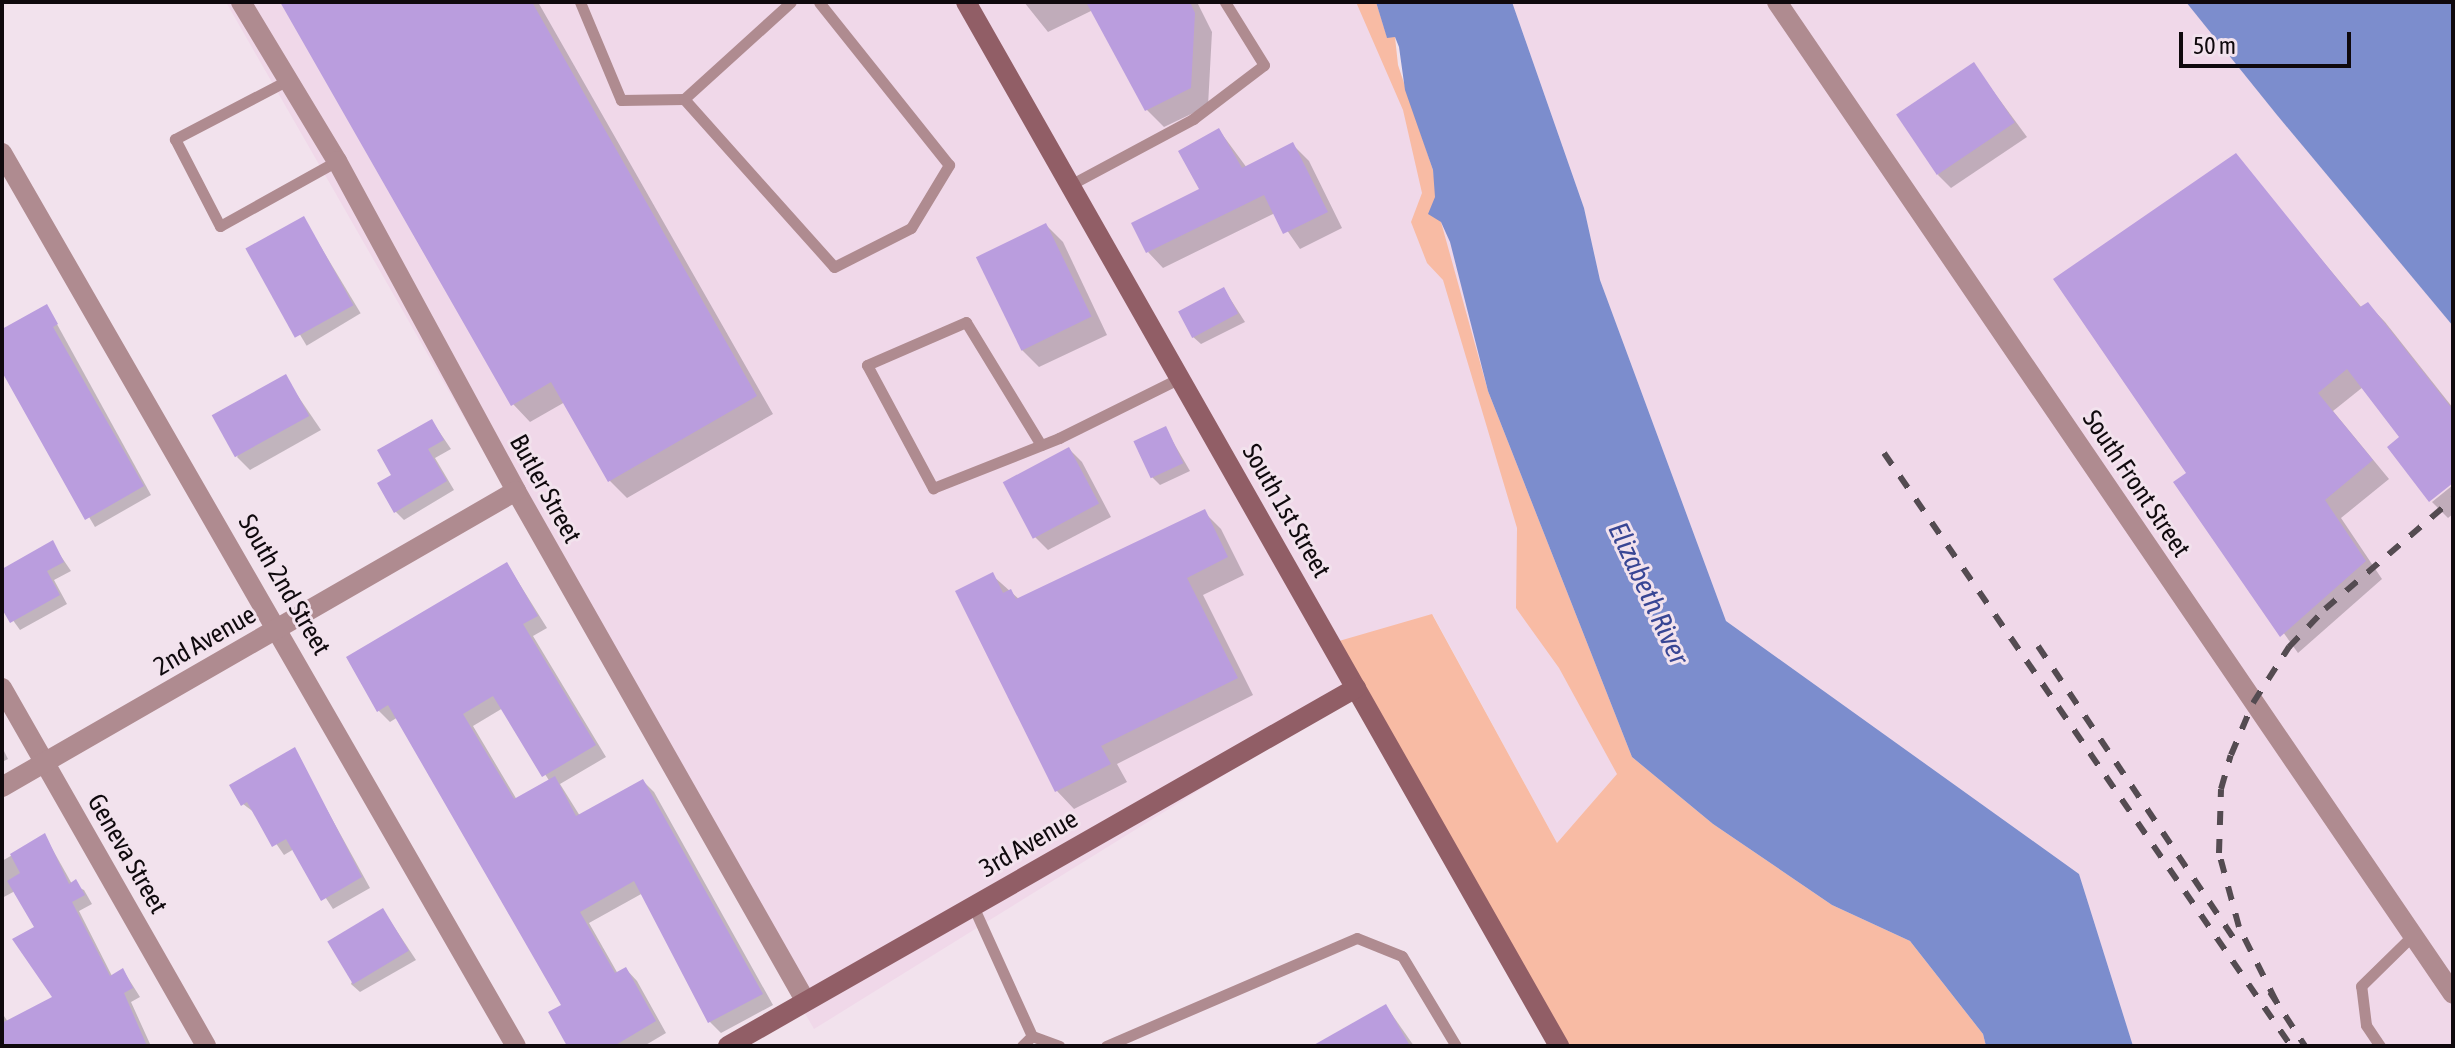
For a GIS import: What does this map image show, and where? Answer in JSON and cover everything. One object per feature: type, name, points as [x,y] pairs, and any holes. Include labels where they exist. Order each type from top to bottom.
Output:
[{"type":"street","name":"Butler Street","points":[[241,2],[337,161],[516,491],[805,1000]]},
{"type":"street","name":"South 1st Street","points":[[966,2],[1559,1046]]},
{"type":"street","name":"South Front Street","points":[[1777,2],[2453,994]]},
{"type":"street","name":"South 2nd Street","points":[[2,153],[279,628],[516,1046]]},
{"type":"street","name":"2nd Avenue","points":[[2,787],[516,491]]},
{"type":"street","name":"Geneva Street","points":[[2,688],[206,1046]]},
{"type":"street","name":"3rd Avenue","points":[[728,1046],[1356,688]]},
{"type":"lane","points":[[580,2],[621,100],[684,99],[791,2]]},
{"type":"lane","points":[[684,99],[834,267],[911,228],[949,165],[819,2]]},
{"type":"lane","points":[[1070,185],[1193,119],[1264,65],[1225,2]]},
{"type":"lane","points":[[290,79],[175,139],[220,226],[337,161]]},
{"type":"lane","points":[[1041,445],[966,322],[867,365],[933,488],[1041,445],[1180,378]]},
{"type":"lane","points":[[973,906],[1032,1036],[1059,1046]]},
{"type":"lane","points":[[2380,1046],[2366,1025],[2361,986],[2413,935]]},
{"type":"lane","points":[[1106,1046],[1357,938],[1402,956],[1456,1046]]},
{"type":"lane","points":[[1022,1046],[1032,1036]]},
{"type":"shaded area","points":[[226,2],[1376,2],[1632,757],[1557,843],[1433,615],[1364,688],[814,1029]]},
{"type":"shaded area","points":[[1356,2],[1376,2],[1387,37],[1395,37],[1398,65],[1433,170],[1441,222],[1488,391],[1632,757],[1713,824],[1832,905],[1910,941],[1983,1034],[1986,1046],[1564,1046],[1339,641],[1432,614],[1557,843],[1617,774],[1559,668],[1516,608],[1517,528],[1443,280],[1427,263],[1411,222],[1422,193],[1403,110]]},
{"type":"shaded area","points":[[1512,2],[2186,2],[2453,326],[2453,1046],[2133,1046],[2079,874],[1726,621],[1600,280],[1584,208]]},
{"type":"water","name":"Elizabeth River","points":[[1376,2],[1512,2],[1584,208],[1600,280],[1726,621],[2079,874],[2133,1046],[1986,1046],[1983,1034],[1910,941],[1832,905],[1713,824],[1632,757],[1488,391],[1450,242],[1441,222],[1428,214],[1435,197],[1433,170],[1405,90],[1399,47],[1395,37],[1387,38]]},
{"type":"water","points":[[2186,2],[2453,2],[2453,326],[2277,115]]},
{"type":"building","points":[[280,2],[532,2],[757,396],[608,482],[551,382],[511,406]]},
{"type":"building","points":[[1086,2],[1190,2],[1195,13],[1191,88],[1145,111]]},
{"type":"building","points":[[1974,62],[2015,123],[1937,175],[1896,115]]},
{"type":"building","points":[[1219,128],[1242,168],[1293,142],[1328,212],[1283,234],[1264,195],[1146,253],[1131,223],[1199,189],[1178,151]]},
{"type":"building","points":[[2236,153],[2360,307],[2368,302],[2453,410],[2453,483],[2429,502],[2387,447],[2399,437],[2347,369],[2318,393],[2373,460],[2325,500],[2366,561],[2280,637],[2173,482],[2186,473],[2053,279]]},
{"type":"building","points":[[304,216],[353,305],[295,338],[245,248]]},
{"type":"building","points":[[1046,223],[1092,316],[1021,351],[976,257]]},
{"type":"building","points":[[1224,287],[1238,313],[1192,338],[1178,311]]},
{"type":"building","points":[[47,304],[58,324],[53,327],[144,486],[85,520],[2,372],[2,329]]},
{"type":"building","points":[[286,374],[309,416],[235,457],[212,415]]},
{"type":"building","points":[[432,419],[444,440],[428,449],[447,481],[394,513],[377,483],[391,475],[377,450]]},
{"type":"building","points":[[1166,426],[1183,463],[1151,478],[1133,441]]},
{"type":"building","points":[[1069,447],[1099,504],[1033,539],[1003,482]]},
{"type":"building","points":[[1205,509],[1228,557],[1187,578],[1238,678],[1101,746],[1111,764],[1055,792],[955,591],[993,572],[1003,593],[1011,589],[1016,599]]},
{"type":"building","points":[[53,540],[64,562],[47,571],[60,595],[10,623],[2,609],[2,569]]},
{"type":"building","points":[[507,562],[538,616],[523,624],[596,745],[542,777],[493,696],[463,714],[514,799],[555,776],[576,816],[643,779],[763,994],[708,1023],[634,881],[580,912],[615,973],[626,967],[656,1021],[614,1046],[567,1046],[548,1012],[561,1005],[388,705],[377,712],[346,657]]},
{"type":"building","points":[[295,747],[362,877],[321,901],[286,839],[272,847],[247,802],[241,806],[229,785]]},
{"type":"building","points":[[45,833],[69,884],[76,879],[85,895],[72,902],[110,976],[123,968],[133,988],[124,993],[147,1046],[2,1046],[2,1023],[52,997],[12,939],[34,927],[7,881],[20,873],[10,854]]},
{"type":"building","points":[[383,908],[409,951],[353,984],[327,941]]},
{"type":"building","points":[[1386,1004],[1410,1046],[1312,1046]]},
{"type":"railway","points":[[1884,453],[2291,1046]]},
{"type":"railway","points":[[2276,1001],[2239,927],[2219,853],[2221,789],[2231,755],[2253,703],[2289,647],[2325,609],[2453,499]]},
{"type":"railway","points":[[2038,646],[2239,946]]},
{"type":"railway","points":[[2270,992],[2305,1046]]}]
